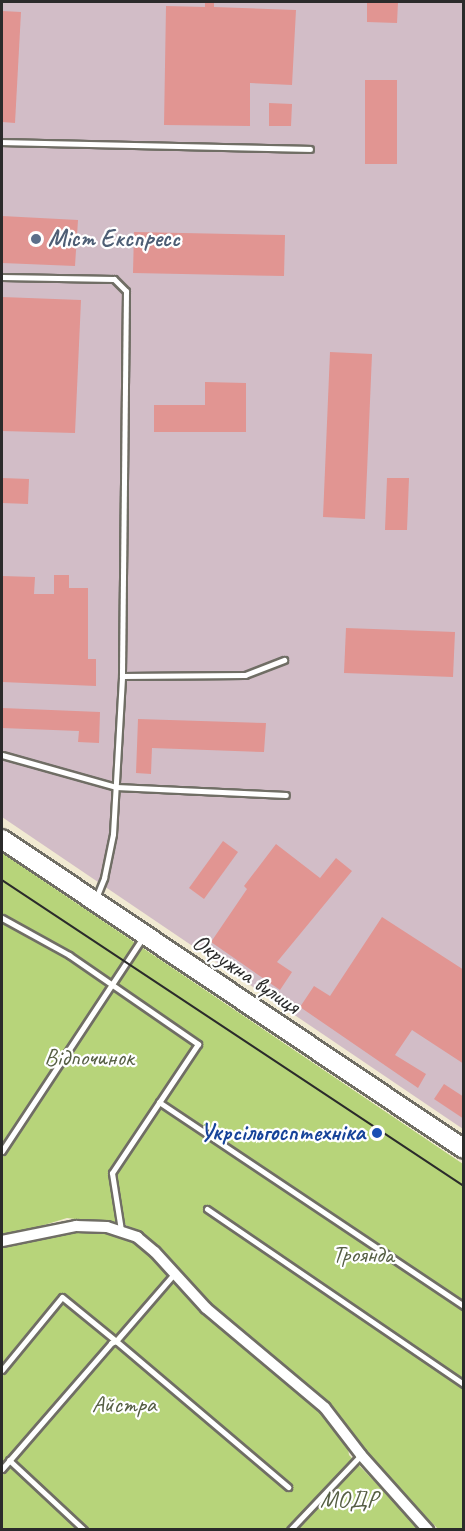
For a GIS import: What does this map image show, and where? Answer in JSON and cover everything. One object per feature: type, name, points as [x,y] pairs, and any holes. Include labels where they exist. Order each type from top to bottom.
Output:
[{"type":"main road","name":"Окружна вулиця","points":[[2,838],[464,1149]]},
{"type":"street","points":[[2,1242],[76,1226],[94,1225],[121,1230],[137,1237],[206,1308],[325,1408],[361,1455],[428,1530]]},
{"type":"lane","points":[[2,142],[310,149]]},
{"type":"lane","points":[[2,277],[114,279],[126,291],[122,676],[110,853],[95,901]]},
{"type":"lane","points":[[122,676],[244,675],[284,660]]},
{"type":"lane","points":[[2,755],[116,787],[286,795]]},
{"type":"lane","points":[[2,920],[69,955],[198,1044],[112,1173],[121,1230]]},
{"type":"lane","points":[[2,1151],[144,934]]},
{"type":"lane","points":[[159,1102],[464,1305]]},
{"type":"lane","points":[[207,1209],[464,1384]]},
{"type":"lane","points":[[2,1469],[111,1342],[116,1341],[174,1274]]},
{"type":"lane","points":[[2,1370],[62,1297],[288,1487]]},
{"type":"lane","points":[[290,1530],[361,1455]]},
{"type":"lane","points":[[9,1460],[84,1530]]},
{"type":"shaded area","points":[[2,2],[463,2],[463,1129],[2,817]]},
{"type":"green space","points":[[2,853],[463,1164],[463,1529],[438,1529],[366,1454],[329,1404],[208,1306],[138,1234],[125,1224],[116,1176],[109,1178],[117,1224],[67,1218],[2,1238]]},
{"type":"green space","name":"Айстра","points":[[91,1228],[135,1239],[322,1409],[347,1441],[349,1455],[420,1529],[2,1529],[2,1244]]},
{"type":"building","points":[[205,2],[214,2],[214,7],[296,10],[292,85],[250,83],[250,126],[164,125],[166,6],[205,7]]},
{"type":"building","points":[[367,2],[398,2],[397,23],[367,22]]},
{"type":"building","points":[[2,11],[21,12],[15,123],[2,122]]},
{"type":"building","points":[[365,80],[397,80],[397,164],[365,164]]},
{"type":"building","points":[[269,103],[292,104],[291,126],[269,126]]},
{"type":"building","points":[[2,216],[78,220],[75,266],[2,263]]},
{"type":"building","points":[[134,232],[285,235],[284,276],[133,273]]},
{"type":"building","points":[[2,297],[81,300],[75,433],[2,431]]},
{"type":"building","points":[[330,352],[372,354],[365,519],[323,517]]},
{"type":"building","points":[[205,382],[246,383],[246,432],[154,432],[154,405],[205,405]]},
{"type":"building","points":[[2,478],[29,479],[28,504],[2,503]]},
{"type":"building","points":[[387,478],[409,478],[407,530],[385,530]]},
{"type":"building","points":[[54,575],[69,575],[69,588],[88,588],[88,659],[96,659],[96,686],[2,682],[2,576],[35,577],[34,594],[54,594]]},
{"type":"building","points":[[346,628],[455,632],[453,677],[344,673]]},
{"type":"building","points":[[2,708],[100,712],[99,743],[78,742],[79,731],[2,728]]},
{"type":"building","points":[[138,719],[266,723],[264,752],[152,748],[151,774],[136,773]]},
{"type":"building","points":[[223,841],[238,852],[204,899],[189,888]]},
{"type":"building","points":[[276,844],[320,878],[336,858],[352,871],[277,962],[292,972],[280,990],[211,942],[247,889],[244,886]]},
{"type":"building","points":[[382,917],[464,970],[464,1064],[412,1030],[395,1055],[426,1074],[418,1088],[300,1007],[314,986],[330,996]]},
{"type":"building","points":[[444,1084],[464,1097],[464,1119],[434,1099]]},
{"type":"tram line","points":[[2,880],[464,1186]]},
{"type":"place","name":"Міст Експресс","points":[[36,239]]},
{"type":"place","name":"Укрсільгосптехніка","points":[[377,1133]]},
{"type":"park label","name":"Відпочинок","points":[[89,1058]]},
{"type":"park label","name":"Троянда","points":[[363,1255]]},
{"type":"park label","name":"МОДР","points":[[349,1500]]}]
